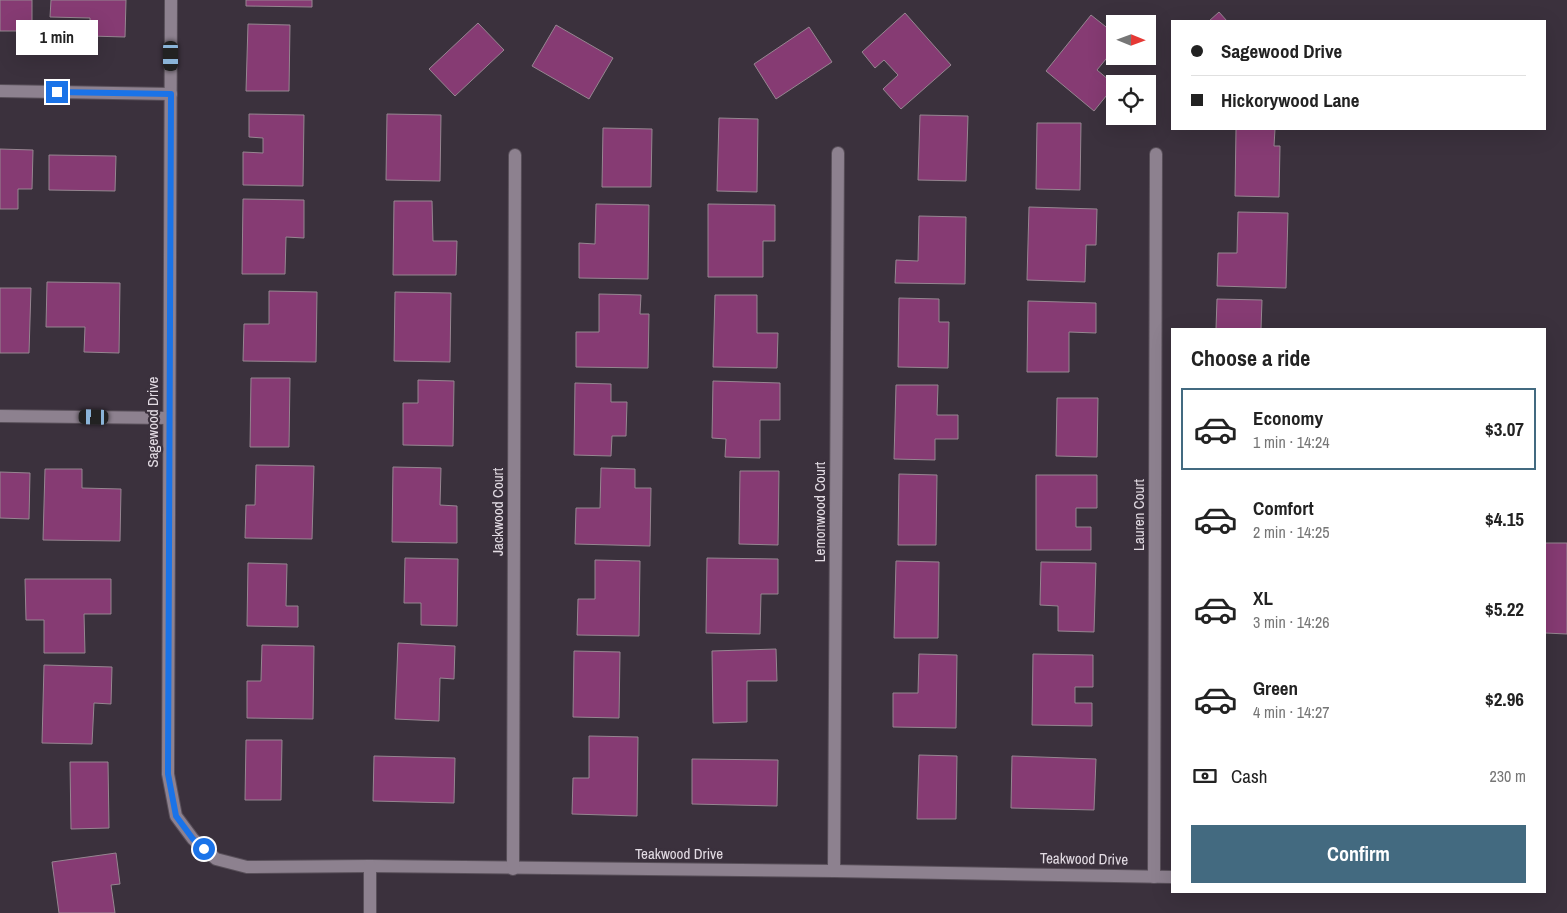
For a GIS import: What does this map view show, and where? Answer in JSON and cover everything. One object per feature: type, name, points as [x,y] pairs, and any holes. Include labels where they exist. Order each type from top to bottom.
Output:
[{"type":"street","name":"Sagewood Drive","points":[[171,0],[168,774],[176,816],[193,839]]},
{"type":"street","points":[[0,91],[171,94]]},
{"type":"street","name":"Lemonwood Court","points":[[834,871],[838,153]]},
{"type":"street","name":"Lauren Court","points":[[1154,877],[1156,154]]},
{"type":"street","name":"Jackwood Court","points":[[513,869],[515,155]]},
{"type":"street","points":[[0,416],[169,418]]},
{"type":"street","name":"Teakwood Drive","points":[[193,839],[216,859],[247,867],[370,866],[834,871],[1171,877]]},
{"type":"street","points":[[370,866],[370,913]]},
{"type":"building","points":[[0,0],[32,0],[32,31],[0,31]]},
{"type":"building","points":[[51,0],[126,0],[125,37],[90,36],[90,18],[50,17]]},
{"type":"building","points":[[246,0],[312,0],[312,7],[246,6]]},
{"type":"building","points":[[1219,12],[1226,20],[1210,20]]},
{"type":"building","points":[[905,13],[951,65],[901,109],[883,89],[898,75],[884,60],[875,68],[862,52]]},
{"type":"building","points":[[1091,15],[1106,27],[1106,59],[1097,70],[1106,78],[1106,96],[1094,111],[1046,71]]},
{"type":"building","points":[[478,23],[504,50],[455,96],[429,69]]},
{"type":"building","points":[[248,24],[290,25],[289,91],[246,91]]},
{"type":"building","points":[[556,25],[613,58],[589,99],[532,66]]},
{"type":"building","points":[[809,27],[832,62],[776,99],[754,64]]},
{"type":"building","points":[[249,114],[304,115],[303,186],[243,185],[243,152],[263,153],[263,138],[249,137]]},
{"type":"building","points":[[387,114],[441,115],[440,181],[386,180]]},
{"type":"building","points":[[920,115],[968,116],[966,181],[918,180]]},
{"type":"building","points":[[719,118],[758,119],[757,192],[717,191]]},
{"type":"building","points":[[1037,123],[1081,123],[1080,190],[1036,189]]},
{"type":"building","points":[[603,128],[652,129],[651,187],[602,187]]},
{"type":"building","points":[[1236,130],[1275,130],[1274,146],[1280,146],[1279,197],[1235,196]]},
{"type":"building","points":[[0,149],[33,150],[32,189],[18,189],[18,209],[0,209]]},
{"type":"building","points":[[49,155],[116,156],[115,191],[49,190]]},
{"type":"building","points":[[243,199],[304,200],[304,238],[286,237],[285,274],[242,274]]},
{"type":"building","points":[[394,201],[432,201],[433,241],[457,241],[456,275],[393,275]]},
{"type":"building","points":[[596,204],[649,205],[648,279],[579,278],[579,243],[595,244]]},
{"type":"building","points":[[708,204],[775,205],[775,241],[763,241],[763,277],[708,277]]},
{"type":"building","points":[[1029,207],[1097,209],[1096,245],[1086,245],[1085,282],[1027,280]]},
{"type":"building","points":[[1238,212],[1288,213],[1286,288],[1217,286],[1218,253],[1237,253]]},
{"type":"building","points":[[919,216],[966,217],[965,284],[895,283],[896,260],[918,261]]},
{"type":"building","points":[[47,282],[120,283],[119,353],[84,352],[85,327],[46,327]]},
{"type":"building","points":[[0,288],[31,288],[29,353],[0,353]]},
{"type":"building","points":[[269,291],[317,292],[316,362],[243,361],[244,324],[269,324]]},
{"type":"building","points":[[395,292],[451,293],[450,362],[394,361]]},
{"type":"building","points":[[599,294],[641,295],[640,314],[649,314],[648,368],[576,367],[576,332],[599,332]]},
{"type":"building","points":[[715,295],[757,295],[757,333],[778,333],[777,368],[713,367]]},
{"type":"building","points":[[899,298],[939,299],[939,322],[949,322],[948,368],[898,367]]},
{"type":"building","points":[[1217,299],[1262,300],[1261,328],[1216,328]]},
{"type":"building","points":[[1028,301],[1096,303],[1096,333],[1069,332],[1069,372],[1027,372]]},
{"type":"building","points":[[251,378],[290,378],[289,447],[250,447]]},
{"type":"building","points":[[418,380],[454,381],[453,446],[403,445],[403,403],[418,403]]},
{"type":"building","points":[[713,381],[780,383],[780,420],[760,420],[760,458],[725,457],[726,439],[712,438]]},
{"type":"building","points":[[575,383],[611,384],[611,402],[627,402],[626,436],[612,436],[611,456],[574,455]]},
{"type":"building","points":[[896,385],[938,385],[937,415],[958,415],[958,439],[935,439],[935,460],[894,459]]},
{"type":"building","points":[[1057,398],[1098,398],[1097,457],[1056,456]]},
{"type":"building","points":[[256,465],[314,466],[312,539],[245,538],[246,505],[255,505]]},
{"type":"building","points":[[393,467],[441,468],[440,505],[457,506],[457,543],[392,542]]},
{"type":"building","points":[[601,468],[635,469],[635,488],[651,488],[650,546],[575,544],[576,508],[600,508]]},
{"type":"building","points":[[45,469],[82,469],[82,488],[121,489],[120,541],[43,540]]},
{"type":"building","points":[[740,471],[779,471],[778,545],[739,544]]},
{"type":"building","points":[[0,472],[30,473],[29,519],[0,518]]},
{"type":"building","points":[[899,474],[937,475],[936,545],[898,545]]},
{"type":"building","points":[[1036,475],[1097,475],[1097,508],[1076,508],[1076,527],[1091,527],[1091,550],[1036,550]]},
{"type":"building","points":[[1546,543],[1567,543],[1567,634],[1546,633]]},
{"type":"building","points":[[405,558],[458,559],[457,626],[421,625],[421,603],[404,603]]},
{"type":"building","points":[[707,558],[778,559],[778,594],[761,594],[760,634],[706,633]]},
{"type":"building","points":[[595,560],[640,561],[639,636],[577,635],[578,599],[595,599]]},
{"type":"building","points":[[896,561],[939,562],[938,638],[894,638]]},
{"type":"building","points":[[1041,562],[1096,563],[1094,632],[1058,631],[1058,606],[1040,605]]},
{"type":"building","points":[[248,563],[287,564],[286,606],[298,606],[298,627],[247,626]]},
{"type":"building","points":[[25,579],[111,579],[111,614],[84,614],[85,653],[44,653],[44,620],[26,620]]},
{"type":"building","points":[[398,643],[455,646],[454,679],[440,678],[439,721],[395,719]]},
{"type":"building","points":[[262,645],[314,646],[313,719],[247,718],[247,681],[261,681]]},
{"type":"building","points":[[776,649],[777,681],[747,681],[747,722],[713,723],[712,651]]},
{"type":"building","points":[[574,651],[620,652],[619,718],[573,717]]},
{"type":"building","points":[[919,654],[957,655],[956,728],[893,727],[893,693],[918,693]]},
{"type":"building","points":[[1033,654],[1093,655],[1093,687],[1075,687],[1075,703],[1092,703],[1092,726],[1032,725]]},
{"type":"building","points":[[44,665],[112,667],[111,704],[94,703],[92,744],[42,743]]},
{"type":"building","points":[[589,736],[638,737],[637,816],[572,814],[573,778],[589,778]]},
{"type":"building","points":[[246,740],[282,740],[281,800],[245,800]]},
{"type":"building","points":[[919,755],[957,756],[956,819],[917,819]]},
{"type":"building","points":[[374,756],[455,758],[454,803],[373,801]]},
{"type":"building","points":[[1012,756],[1096,759],[1094,810],[1011,808]]},
{"type":"building","points":[[692,759],[778,760],[777,806],[692,804]]},
{"type":"building","points":[[70,762],[108,762],[109,828],[71,829]]},
{"type":"building","points":[[116,853],[120,884],[111,885],[115,913],[59,913],[52,862]]},
{"type":"route","points":[[57,92],[171,94],[168,774],[176,816],[193,839],[204,849]]}]
